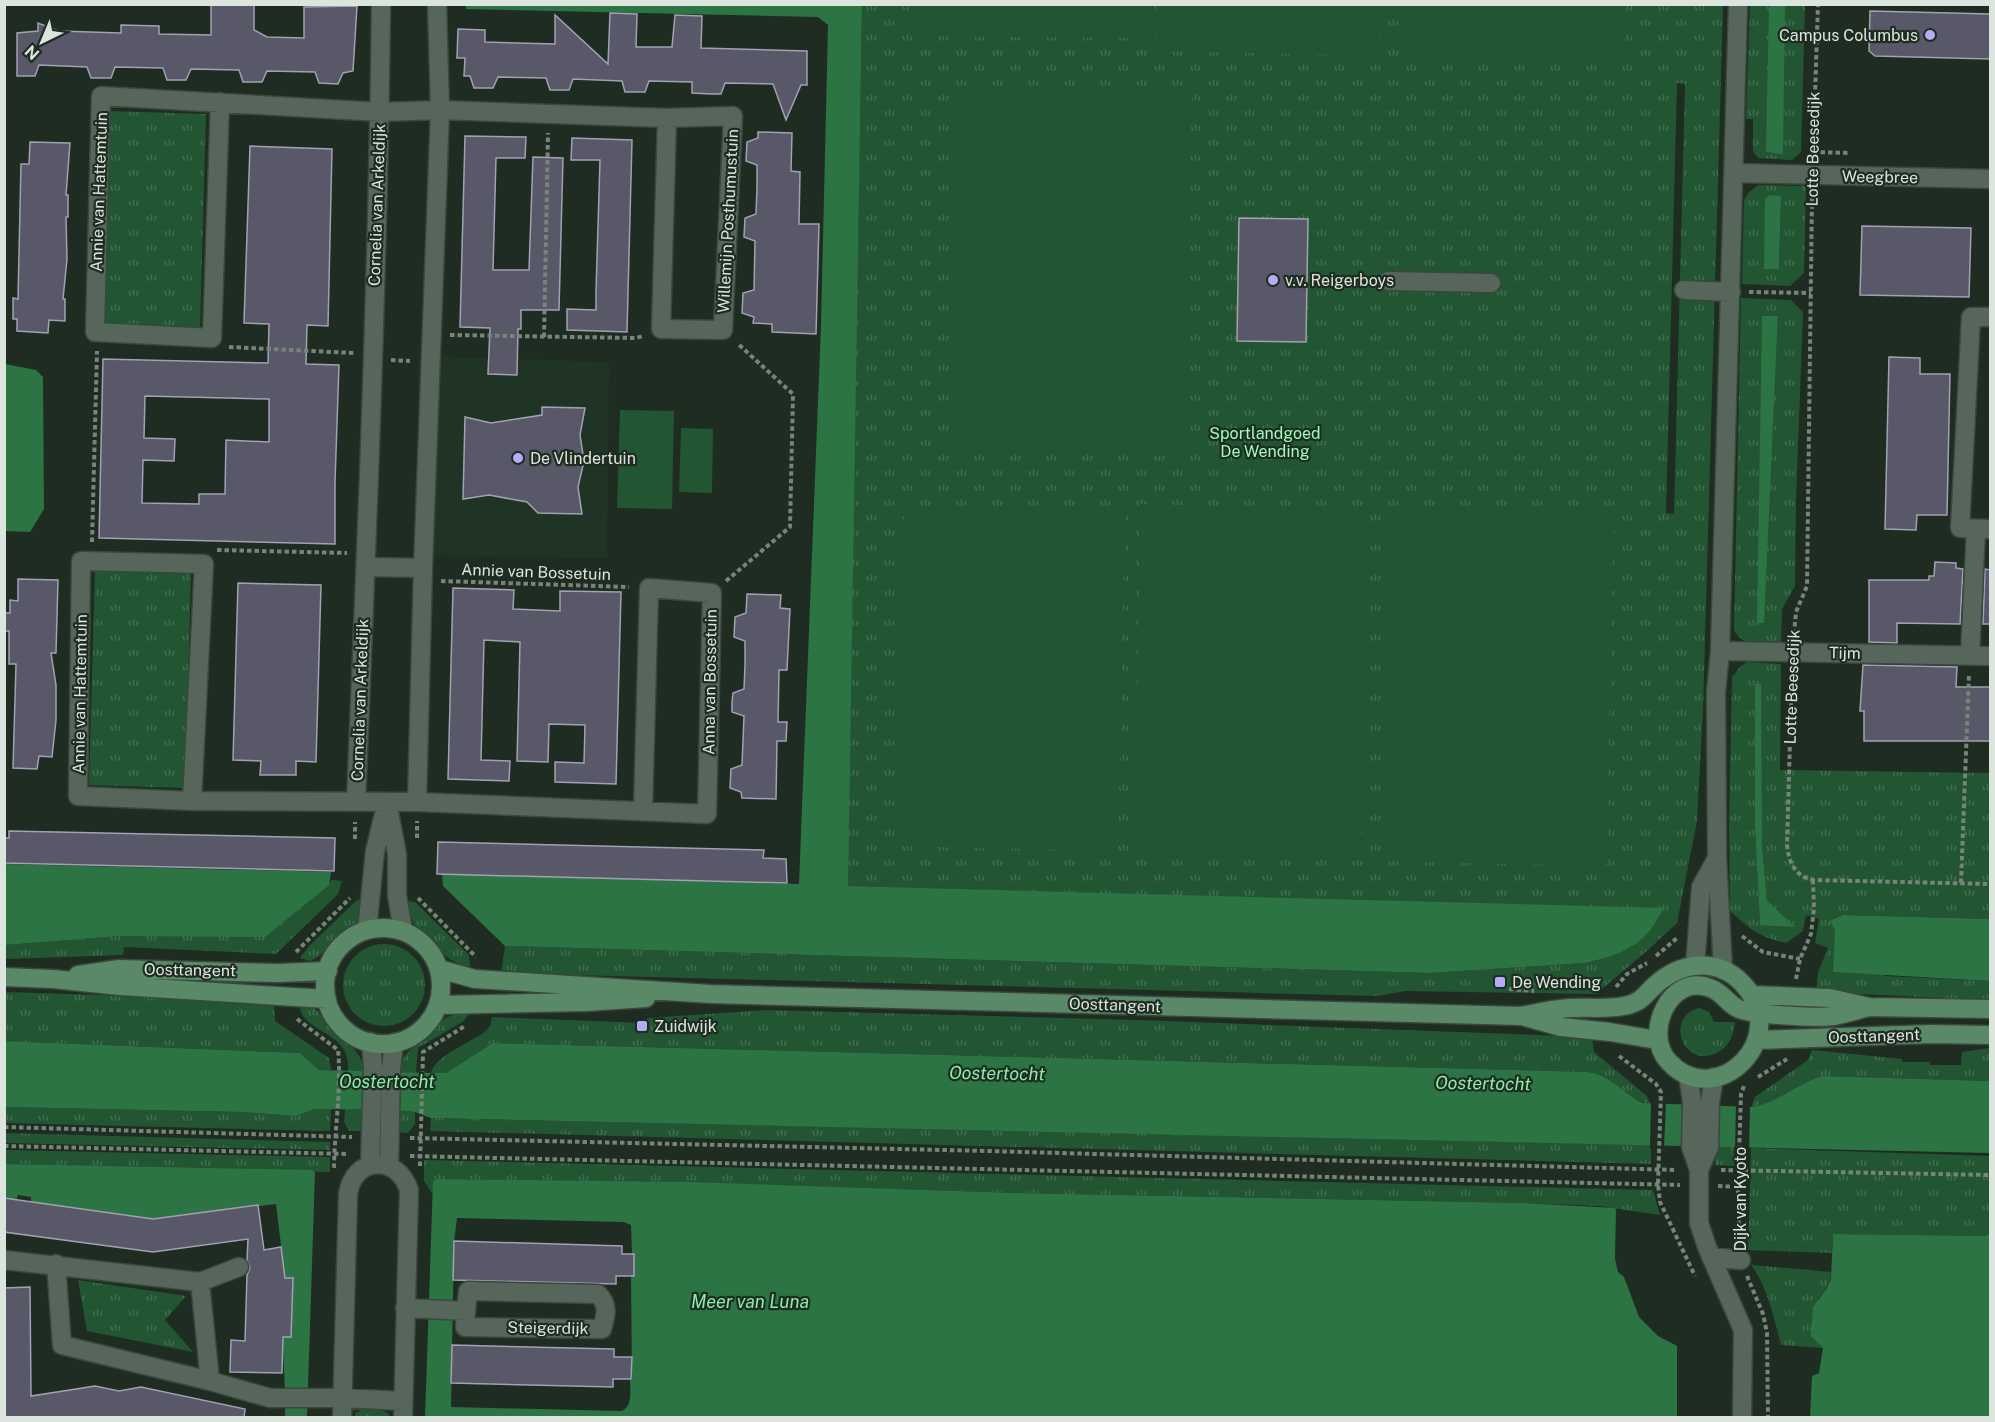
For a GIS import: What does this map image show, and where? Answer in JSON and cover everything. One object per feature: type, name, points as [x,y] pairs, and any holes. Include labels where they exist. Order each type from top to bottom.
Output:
[{"type":"main road","points":[[385,928],[403,931],[419,940],[432,953],[439,969],[442,987],[439,1005],[430,1021],[417,1034],[394,1043],[371,1042],[348,1032],[335,1019],[327,999],[325,984],[328,971],[338,950],[351,938],[367,930],[385,928]]},
{"type":"main road","points":[[1688,987],[1695,965],[1711,966],[1723,970],[1734,976],[1751,994],[1759,1014],[1757,1040],[1745,1061],[1736,1069],[1714,1077],[1688,1075],[1669,1063],[1657,1040],[1660,1018],[1670,999],[1688,987],[1705,986],[1722,994],[1736,1008],[1759,1014]]},
{"type":"main road","name":"Oosttangent","points":[[439,969],[475,979],[711,994],[1520,1016],[1561,1008],[1623,1006],[1645,997],[1658,982],[1674,971],[1695,965]]},
{"type":"main road","name":"Oosttangent","points":[[53,978],[119,969],[328,971]]},
{"type":"main road","name":"Oosttangent","points":[[4,977],[53,978],[120,987],[327,999]]},
{"type":"main road","name":"Oosttangent","points":[[439,1005],[587,1002],[711,994]]},
{"type":"main road","name":"Oosttangent","points":[[1751,994],[1830,998],[1869,1007],[1990,1009]]},
{"type":"main road","name":"Oosttangent","points":[[1759,1014],[1832,1016],[1869,1007]]},
{"type":"main road","name":"Oosttangent","points":[[1520,1016],[1561,1027],[1657,1040]]},
{"type":"main road","name":"Oosttangent","points":[[1757,1040],[1931,1034],[1990,1035]]},
{"type":"street","points":[[1723,970],[1718,858],[1716,692],[1731,292],[1738,4]]},
{"type":"street","points":[[380,112],[381,5]]},
{"type":"street","points":[[417,802],[440,110],[437,5]]},
{"type":"street","name":"Annie van Hattemtuin","points":[[97,332],[94,332],[101,96],[380,112]]},
{"type":"street","points":[[97,332],[212,338],[220,102]]},
{"type":"street","name":"Cornelia van Arkeldijk","points":[[417,802],[356,801],[380,112],[440,110]]},
{"type":"street","name":"Willemijn Posthumustuin","points":[[440,110],[667,118],[734,116],[723,330],[661,329]]},
{"type":"street","points":[[661,329],[667,118]]},
{"type":"street","name":"Weegbree","points":[[1734,173],[1990,179]]},
{"type":"street","points":[[1388,281],[1491,283]]},
{"type":"street","points":[[1684,290],[1731,292]]},
{"type":"street","points":[[1970,656],[1984,529],[1960,528],[1971,317],[1990,317]]},
{"type":"street","name":"Annie van Hattemtuin","points":[[92,561],[81,561],[78,796],[192,801],[356,801]]},
{"type":"street","points":[[92,561],[204,564],[192,801]]},
{"type":"street","points":[[366,561],[423,574]]},
{"type":"street","points":[[643,811],[649,588]]},
{"type":"street","name":"Anna van Bossetuin","points":[[417,802],[707,814],[712,593],[649,588]]},
{"type":"street","name":"Tijm","points":[[1719,651],[1990,656]]},
{"type":"street","points":[[367,930],[375,851],[387,802]]},
{"type":"street","points":[[387,802],[397,854],[397,895],[403,931]]},
{"type":"street","points":[[1695,965],[1701,887],[1718,858]]},
{"type":"street","points":[[56,1264],[62,1345],[270,1398],[342,1398],[403,1409],[409,1190],[406,1180],[380,1153],[382,1068],[371,1042]]},
{"type":"street","points":[[382,1068],[394,1043]]},
{"type":"street","name":"Dijk van Kyoto","points":[[1688,1075],[1701,1103]]},
{"type":"street","name":"Dijk van Kyoto","points":[[1714,1077],[1701,1103],[1699,1223],[1711,1257],[1743,1330],[1742,1418]]},
{"type":"street","points":[[342,1418],[349,1184],[354,1175],[380,1153]]},
{"type":"street","points":[[1711,1257],[1740,1260]]},
{"type":"street","points":[[4,1260],[56,1264],[200,1282],[239,1268]]},
{"type":"street","points":[[200,1282],[210,1381]]},
{"type":"street","name":"Steigerdijk","points":[[468,1291],[598,1294],[604,1300],[607,1314],[602,1329],[465,1327],[466,1311],[468,1291]]},
{"type":"street","points":[[405,1308],[466,1311]]},
{"type":"path","name":"Lotte Beesedijk","points":[[1813,880],[1803,878],[1796,871],[1790,864],[1788,855],[1792,652],[1796,612],[1807,586],[1812,175],[1818,4]]},
{"type":"path","points":[[544,337],[549,113]]},
{"type":"path","points":[[1731,292],[1811,294]]},
{"type":"path","points":[[433,334],[636,338],[661,329]]},
{"type":"path","points":[[712,593],[790,526],[793,394],[723,330]]},
{"type":"path","points":[[92,561],[97,332]]},
{"type":"path","points":[[212,338],[225,347],[431,362]]},
{"type":"path","points":[[204,564],[218,550],[366,561]]},
{"type":"path","name":"Annie van Bossetuin","points":[[423,574],[649,588]]},
{"type":"path","points":[[1961,883],[1970,656]]},
{"type":"path","points":[[355,848],[356,801]]},
{"type":"path","points":[[416,849],[417,802]]},
{"type":"path","points":[[1795,983],[1800,959],[1811,934],[1814,908],[1813,880],[1990,884]]},
{"type":"path","points":[[291,957],[354,894]]},
{"type":"path","points":[[416,896],[476,957],[476,968]]},
{"type":"path","points":[[1613,996],[1620,980],[1649,961],[1682,933]]},
{"type":"path","points":[[1740,934],[1763,952],[1800,959]]},
{"type":"path","points":[[293,1016],[338,1050],[340,1069],[337,1136]]},
{"type":"path","points":[[420,1138],[423,1053],[473,1020]]},
{"type":"path","points":[[1754,1080],[1787,1060],[1793,1051],[1793,1039]]},
{"type":"path","points":[[1611,1049],[1656,1084],[1661,1092],[1658,1184],[1660,1202],[1697,1281]]},
{"type":"path","name":"Dijk van Kyoto","points":[[1745,1085],[1741,1094],[1738,1186],[1740,1260],[1763,1314],[1767,1333],[1768,1418]]},
{"type":"path","points":[[4,1127],[337,1136],[380,1153],[420,1138],[1659,1170],[1990,1175]]},
{"type":"path","points":[[4,1146],[1681,1185]]},
{"type":"path","points":[[1715,1186],[1738,1186]]},
{"type":"shaded area","name":"De Vlindertuin","points":[[431,356],[609,362],[607,558],[423,555]]},
{"type":"green space","name":"Sportlandgoed De Wending","points":[[862,5],[1723,5],[1703,710],[1697,821],[1677,923],[1596,994],[1405,991],[1378,996],[501,973],[505,946],[1430,973],[1585,963],[1601,959],[1617,954],[1639,941],[1650,930],[1663,909],[847,886]],"holes":[[[1677,83],[1685,84],[1674,514],[1666,513]]]},
{"type":"green space","points":[[910,5],[1146,5],[1146,38],[910,36]]},
{"type":"green space","points":[[1156,5],[1381,5],[1379,56],[1155,51]]},
{"type":"green space","points":[[1401,5],[1625,5],[1624,62],[1400,57]]},
{"type":"green space","points":[[1750,5],[1805,5],[1801,152],[1792,160],[1758,158],[1753,151],[1753,119],[1746,119]]},
{"type":"green space","points":[[957,89],[1192,95],[1184,456],[949,451]]},
{"type":"green space","points":[[108,111],[206,114],[200,330],[102,328]]},
{"type":"green space","points":[[1758,185],[1806,186],[1804,273],[1790,286],[1742,284],[1744,200],[1748,193]],"holes":[[[1768,195],[1781,197],[1779,269],[1764,268]]]},
{"type":"green space","points":[[1741,298],[1791,300],[1803,312],[1795,586],[1782,609],[1781,645],[1761,645],[1748,642],[1738,636],[1734,630]],"holes":[[[1762,316],[1778,317],[1763,623]]]},
{"type":"green space","points":[[620,410],[674,411],[672,509],[617,508]]},
{"type":"green space","points":[[681,428],[713,429],[712,493],[679,492]]},
{"type":"green space","points":[[1140,504],[1369,510],[1361,860],[1135,854]]},
{"type":"green space","points":[[904,507],[1125,511],[1118,851],[896,846]]},
{"type":"green space","points":[[1389,510],[1614,515],[1606,866],[1380,861]]},
{"type":"green space","points":[[95,570],[191,573],[185,788],[89,785]]},
{"type":"green space","points":[[1747,662],[1781,664],[1780,770],[1990,773],[1990,919],[1843,915],[1831,922],[1885,976],[1990,981],[1990,1000],[1816,992],[1818,972],[1828,948],[1815,943],[1819,919],[1806,915],[1803,931],[1786,943],[1755,931],[1730,911],[1732,677]],"holes":[[[1755,685],[1762,845],[1767,902],[1794,927],[1760,924],[1755,830]]]},
{"type":"green space","points":[[331,880],[342,881],[338,894],[276,954],[124,947],[123,955],[5,959],[4,945],[121,936],[331,882]]},
{"type":"green space","points":[[357,900],[365,902],[362,918],[318,957],[310,961],[300,958],[309,946]]},
{"type":"green space","points":[[407,901],[415,902],[469,955],[470,967],[453,961],[429,942],[412,920]]},
{"type":"green space","points":[[376,944],[392,944],[407,951],[418,962],[425,977],[422,1001],[413,1014],[392,1026],[376,1026],[361,1019],[350,1008],[343,993],[343,977],[350,962],[361,951]]},
{"type":"green space","points":[[5,992],[166,997],[274,1005],[275,1021],[329,1058],[331,1070],[319,1070],[300,1053],[5,1041]]},
{"type":"green space","points":[[299,1003],[314,1007],[336,1033],[355,1050],[363,1062],[364,1071],[348,1071],[347,1057],[342,1047],[335,1039],[308,1021]]},
{"type":"green space","points":[[1699,1008],[1709,1012],[1714,1022],[1735,1022],[1729,1042],[1720,1051],[1707,1056],[1696,1055],[1688,1049],[1682,1041],[1680,1031],[1682,1022],[1688,1013]]},
{"type":"green space","points":[[767,1010],[1137,1020],[1592,1037],[1594,1052],[1647,1096],[1650,1104],[1634,1098],[1605,1078],[1588,1072],[493,1043],[446,1073],[431,1073],[446,1055],[486,1031],[492,1017],[645,1023],[647,1018]]},
{"type":"green space","points":[[466,1011],[468,1015],[464,1021],[418,1048],[416,1073],[401,1072],[403,1059],[409,1051],[444,1019]]},
{"type":"green space","points":[[1990,1048],[1990,1081],[1822,1076],[1761,1105],[1752,1107],[1755,1097],[1808,1060],[1812,1050],[1902,1059],[1902,1062],[1930,1062],[1930,1065],[1961,1065],[1962,1052]]},
{"type":"green space","points":[[5,1107],[243,1112],[296,1116],[315,1109],[331,1109],[330,1131],[5,1123]]},
{"type":"green space","points":[[345,1109],[364,1110],[362,1131],[349,1131],[344,1122]]},
{"type":"green space","points":[[397,1110],[415,1112],[415,1124],[408,1133],[396,1132]]},
{"type":"green space","points":[[431,1118],[1651,1145],[1651,1164],[430,1131]]},
{"type":"green space","points":[[5,1133],[330,1142],[330,1150],[5,1143]]},
{"type":"green space","points":[[1716,1147],[1734,1147],[1734,1166],[1715,1165]]},
{"type":"green space","points":[[1751,1148],[1990,1156],[1990,1236],[1833,1234],[1832,1253],[1748,1250]]},
{"type":"green space","points":[[5,1150],[330,1157],[330,1172],[5,1164]]},
{"type":"green space","points":[[424,1160],[1653,1190],[1660,1215],[1599,1206],[1525,1203],[1017,1193],[670,1182],[437,1179],[433,1181],[433,1195],[424,1181]]},
{"type":"green space","points":[[1751,1265],[1831,1272],[1827,1287],[1818,1299],[1823,1348],[1781,1345],[1766,1293]]},
{"type":"green space","points":[[78,1280],[186,1296],[165,1320],[193,1352],[87,1331]]},
{"type":"green space","points":[[365,1408],[378,1408],[389,1414],[389,1417],[355,1418],[355,1413]]},
{"type":"water","points":[[466,5],[862,5],[848,886],[1664,908],[1651,930],[1633,946],[1617,954],[1585,963],[1430,973],[505,946],[443,886],[442,874],[799,884],[821,325],[828,25],[818,17],[466,9]]},
{"type":"water","points":[[1769,5],[1785,5],[1783,154],[1766,152]]},
{"type":"water","points":[[1769,195],[1781,196],[1779,269],[1764,269],[1765,199]]},
{"type":"water","points":[[1762,316],[1778,316],[1764,623],[1757,623]]},
{"type":"water","points":[[5,364],[36,370],[43,377],[44,509],[30,532],[5,531]]},
{"type":"water","points":[[1755,684],[1761,684],[1762,845],[1767,901],[1795,927],[1760,925],[1755,830]]},
{"type":"water","points":[[5,864],[331,872],[329,885],[265,937],[121,936],[5,945]]},
{"type":"water","points":[[1843,915],[1990,919],[1990,981],[1833,972],[1835,930],[1830,921]]},
{"type":"water","name":"Oostertocht","points":[[5,1041],[300,1053],[319,1070],[431,1073],[446,1073],[493,1043],[1588,1072],[1603,1077],[1643,1103],[1752,1107],[1761,1105],[1822,1076],[1990,1081],[1990,1153],[431,1118],[415,1112],[397,1110],[315,1109],[296,1116],[243,1112],[5,1107]]},
{"type":"water","points":[[5,1164],[312,1170],[315,1173],[307,1417],[285,1417],[283,1337],[291,1336],[292,1278],[285,1278],[276,1204],[153,1219],[31,1202],[31,1197],[18,1195],[16,1200],[5,1198]]},
{"type":"water","name":"Meer van Luna","points":[[437,1179],[689,1182],[1017,1193],[1525,1203],[1614,1208],[1616,1209],[1615,1259],[1618,1272],[1624,1277],[1639,1317],[1658,1336],[1677,1346],[1677,1417],[425,1418],[433,1181]],"holes":[[[457,1218],[624,1222],[631,1225],[632,1254],[634,1255],[634,1276],[631,1276],[632,1379],[626,1409],[622,1411],[451,1407],[454,1242]]]},
{"type":"water","points":[[1833,1234],[1990,1236],[1990,1417],[1810,1417],[1812,1376],[1819,1373],[1823,1348],[1811,1336],[1813,1307],[1831,1279]]},
{"type":"pier","points":[[1651,1101],[1666,1102],[1664,1148],[1650,1148]]},
{"type":"pier","points":[[1736,1103],[1750,1104],[1749,1151],[1735,1150]]},
{"type":"building","points":[[211,4],[254,4],[254,30],[267,37],[304,38],[304,7],[357,6],[353,71],[343,73],[338,84],[319,83],[315,72],[267,71],[262,82],[243,82],[239,70],[191,69],[186,80],[167,80],[163,68],[115,67],[111,78],[91,78],[87,67],[39,65],[35,76],[17,76],[17,33],[38,31],[38,23],[59,31],[121,33],[121,25],[159,26],[159,34],[211,35]]},
{"type":"building","name":"Campus Columbus","points":[[1870,11],[1990,14],[1990,59],[1875,56],[1869,51]]},
{"type":"building","points":[[610,13],[637,14],[636,47],[672,47],[675,15],[702,16],[701,48],[807,51],[807,85],[801,85],[786,120],[773,84],[725,83],[721,94],[711,94],[692,93],[692,82],[649,81],[645,92],[625,92],[622,81],[573,79],[569,90],[550,90],[546,78],[498,77],[493,88],[474,88],[470,76],[464,76],[465,58],[457,58],[458,29],[485,30],[485,42],[555,44],[555,15],[608,64]]},
{"type":"building","points":[[758,132],[792,133],[791,171],[800,172],[799,224],[819,224],[816,334],[772,332],[772,324],[753,323],[754,317],[742,313],[743,293],[754,290],[755,241],[744,237],[745,218],[756,214],[757,189],[757,165],[746,161],[747,142],[758,138]]},
{"type":"building","points":[[465,136],[526,137],[525,158],[496,158],[493,270],[529,270],[533,157],[563,158],[559,310],[521,310],[521,329],[518,329],[517,375],[488,374],[490,328],[460,327]]},
{"type":"building","points":[[572,138],[632,140],[627,332],[567,330],[567,309],[596,310],[600,160],[571,160]]},
{"type":"building","points":[[30,142],[70,143],[66,195],[68,195],[67,259],[63,299],[65,299],[65,321],[49,320],[48,333],[17,331],[17,319],[13,319],[13,298],[18,299],[21,164],[29,164]]},
{"type":"building","points":[[250,146],[332,149],[328,326],[307,325],[306,364],[339,365],[335,544],[99,538],[103,359],[268,363],[269,324],[244,323]],"holes":[[[145,396],[269,399],[269,442],[226,440],[225,494],[199,494],[199,504],[142,503],[143,460],[174,461],[175,439],[144,438]]]},
{"type":"building","name":"v.v. Reigerboys","points":[[1239,218],[1308,219],[1306,342],[1237,341]]},
{"type":"building","points":[[1862,226],[1971,228],[1969,297],[1860,295]]},
{"type":"building","points":[[1889,357],[1920,358],[1920,374],[1950,374],[1947,515],[1917,515],[1916,530],[1885,529]]},
{"type":"building","points":[[542,407],[585,408],[580,435],[584,461],[578,487],[582,514],[538,513],[527,502],[489,495],[463,499],[465,417],[491,423],[542,415]]},
{"type":"building","points":[[1935,562],[1956,563],[1956,568],[1963,569],[1960,624],[1897,623],[1897,643],[1869,642],[1869,580],[1929,580],[1929,576],[1934,576]]},
{"type":"building","points":[[1985,569],[1990,570],[1990,624],[1983,624]]},
{"type":"building","points":[[18,579],[58,580],[56,653],[51,653],[56,685],[56,720],[52,757],[39,756],[37,769],[13,768],[16,664],[9,664],[9,631],[4,631],[4,613],[10,613],[10,600],[18,601]]},
{"type":"building","points":[[238,583],[321,585],[316,762],[296,761],[296,775],[260,775],[261,761],[233,760]]},
{"type":"building","points":[[453,588],[514,590],[513,609],[560,611],[560,591],[621,592],[616,784],[555,782],[555,762],[584,763],[585,725],[549,724],[548,762],[517,761],[520,642],[484,640],[481,760],[510,761],[509,781],[448,779]]},
{"type":"building","points":[[747,594],[781,595],[780,608],[790,609],[787,670],[779,670],[778,722],[787,722],[786,741],[777,741],[776,799],[742,798],[741,792],[730,788],[731,769],[742,765],[744,716],[732,712],[733,693],[744,689],[745,665],[745,641],[734,637],[735,617],[746,613]]},
{"type":"building","points":[[1863,665],[1957,667],[1956,687],[1990,687],[1990,741],[1864,741],[1864,711],[1860,711]]},
{"type":"building","points":[[9,831],[335,838],[334,871],[4,863],[4,838],[9,838]]},
{"type":"building","points":[[438,842],[764,850],[763,858],[786,859],[787,883],[437,874]]},
{"type":"building","points":[[4,1198],[153,1219],[258,1205],[264,1250],[281,1247],[285,1278],[293,1278],[291,1337],[283,1337],[282,1373],[230,1372],[231,1340],[245,1341],[247,1275],[250,1268],[247,1260],[248,1239],[153,1252],[4,1232]]},
{"type":"building","points":[[454,1241],[622,1246],[622,1254],[634,1254],[634,1276],[616,1276],[616,1284],[453,1280]]},
{"type":"building","points":[[30,1287],[31,1396],[95,1386],[119,1391],[141,1387],[245,1409],[244,1418],[4,1418],[4,1288]]},
{"type":"building","points":[[452,1345],[614,1349],[614,1357],[632,1357],[631,1379],[613,1379],[613,1387],[451,1383]]},
{"type":"place","name":"Campus Columbus","points":[[1930,35]]},
{"type":"place","name":"v.v. Reigerboys","points":[[1273,280]]},
{"type":"place","name":"De Vlindertuin","points":[[518,458]]},
{"type":"place","name":"De Wending","points":[[1500,982]]},
{"type":"place","name":"Zuidwijk","points":[[642,1026]]}]
